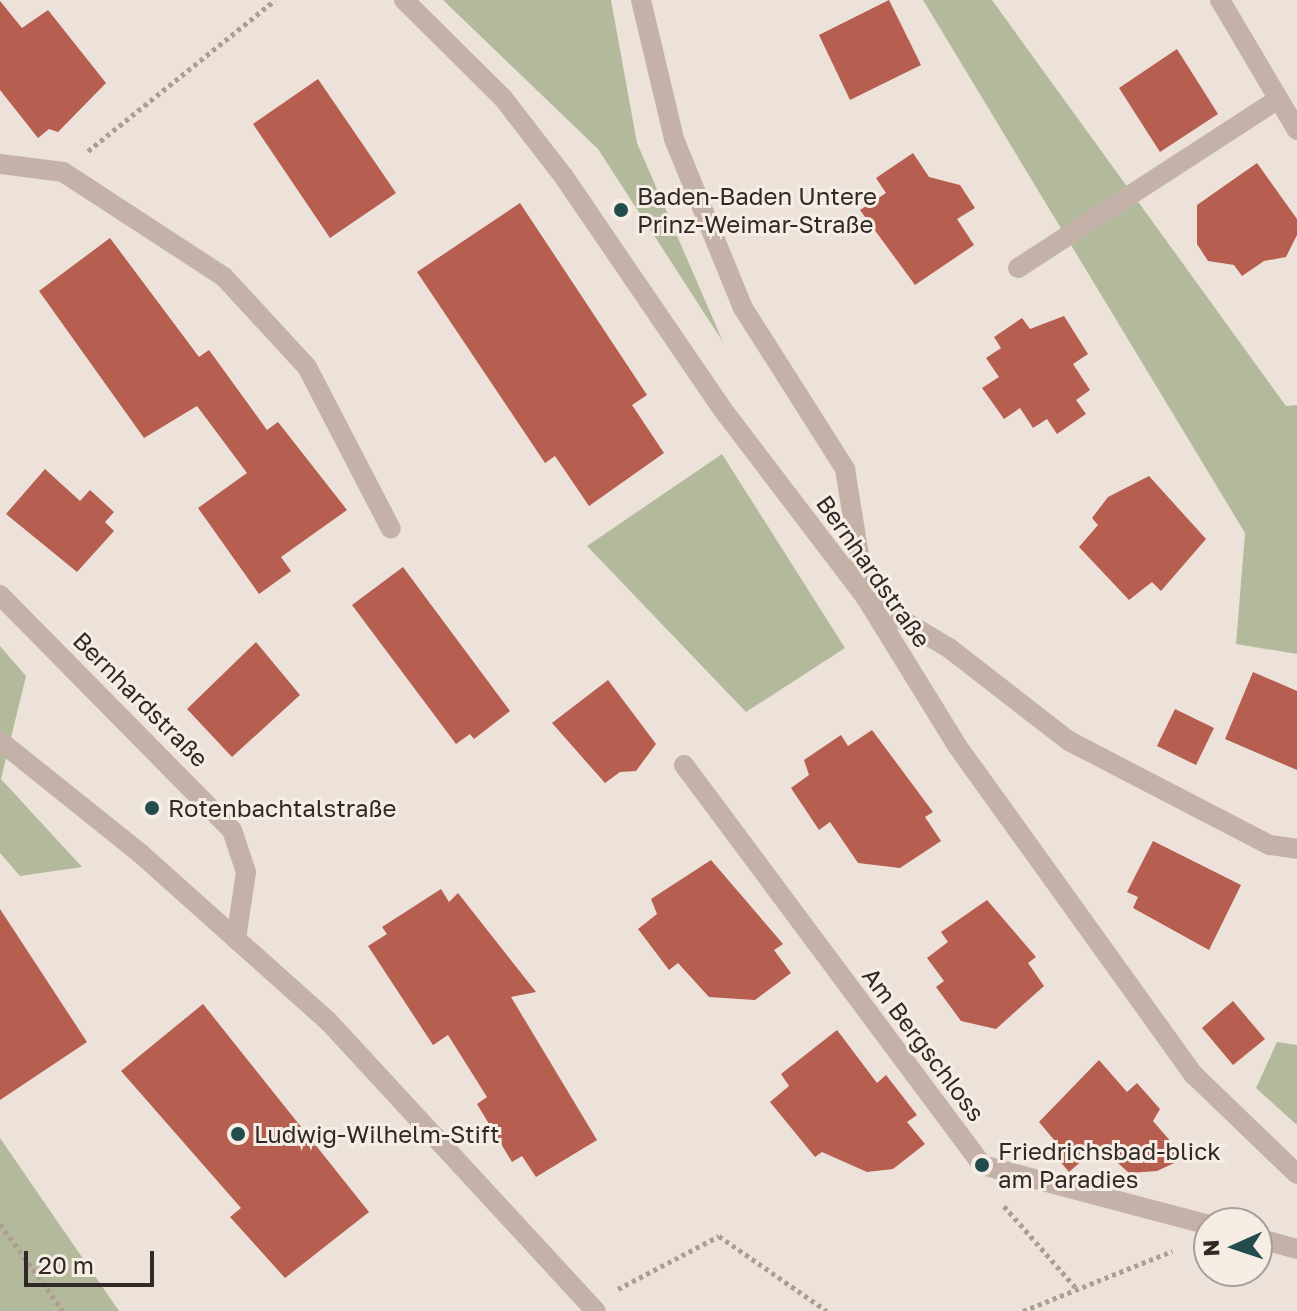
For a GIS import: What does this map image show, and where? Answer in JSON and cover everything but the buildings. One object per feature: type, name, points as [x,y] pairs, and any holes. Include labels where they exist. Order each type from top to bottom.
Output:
[{"type":"street","name":"Bernhardstraße","points":[[404,0],[503,98],[564,177],[723,410],[866,598],[958,747],[1194,1075],[1297,1174]]},
{"type":"street","points":[[641,0],[674,139],[743,308],[845,469],[866,598],[949,648],[1069,741],[1270,845],[1297,849]]},
{"type":"street","points":[[1220,0],[1297,130]]},
{"type":"street","points":[[1018,268],[1278,99]]},
{"type":"street","points":[[0,164],[63,172],[224,277],[307,367],[391,529]]},
{"type":"street","name":"Bernhardstraße","points":[[0,595],[232,830],[246,872],[236,939]]},
{"type":"street","points":[[0,741],[236,939],[328,1021],[596,1311]]},
{"type":"street","name":"Am Bergschloss","points":[[684,765],[982,1165],[1193,1221]]},
{"type":"street","points":[[1273,1242],[1297,1249]]},
{"type":"path","points":[[63,172],[275,0]]},
{"type":"path","points":[[0,1224],[63,1311]]},
{"type":"path","points":[[1026,1226],[1077,1289]]},
{"type":"path","points":[[628,1284],[719,1236],[827,1311]]},
{"type":"path","points":[[1023,1311],[1178,1248]]},
{"type":"green space","points":[[443,0],[611,0],[637,143],[723,342],[598,149]]},
{"type":"green space","points":[[923,0],[992,0],[1286,406],[1297,405],[1297,654],[1236,644],[1245,533]]},
{"type":"green space","points":[[722,454],[845,648],[746,712],[587,546]]},
{"type":"green space","points":[[0,646],[26,676],[1,779],[82,867],[20,876],[0,853]]},
{"type":"green space","points":[[1277,1042],[1297,1045],[1297,1125],[1256,1088]]},
{"type":"green space","points":[[0,1138],[119,1311],[0,1311]]},
{"type":"place","name":"Baden-Baden Untere Prinz-Weimar-Straße","points":[[621,210]]},
{"type":"place","name":"Rotenbachtalstraße","points":[[152,808]]},
{"type":"place","name":"Ludwig-Wilhelm-Stift","points":[[238,1134]]},
{"type":"place","name":"Friedrichsbad-blick am Paradies","points":[[982,1165]]}]
